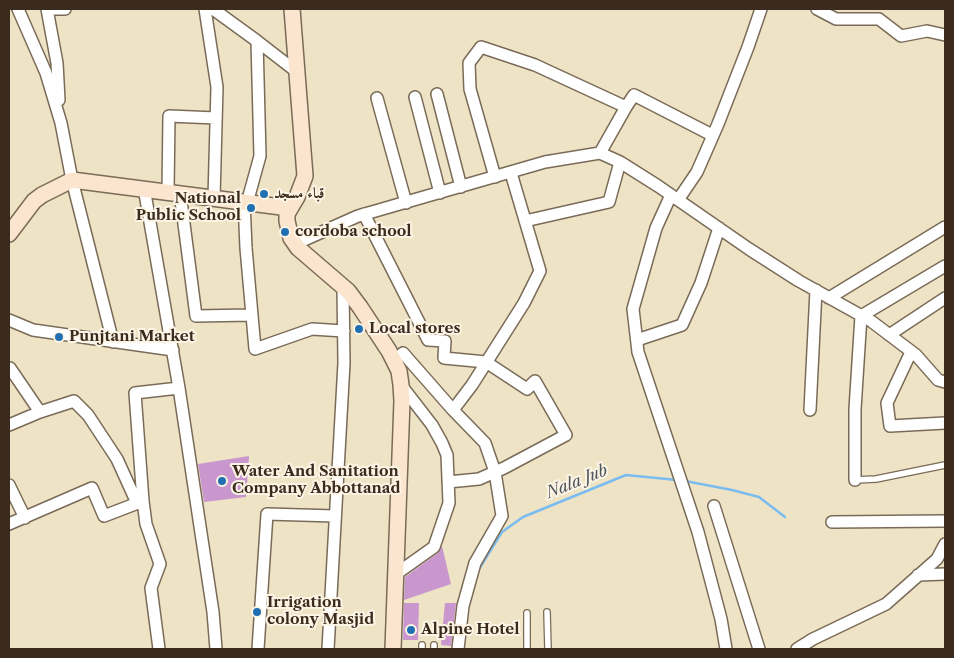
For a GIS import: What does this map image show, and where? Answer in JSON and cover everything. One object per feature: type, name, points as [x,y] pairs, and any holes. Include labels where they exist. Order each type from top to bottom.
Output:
[{"type":"street","points":[[18,9],[46,73],[61,123],[72,180],[113,342]]},
{"type":"street","points":[[61,123],[56,63],[47,9],[65,9]]},
{"type":"street","points":[[205,9],[217,87],[214,198]]},
{"type":"street","points":[[213,9],[297,72]]},
{"type":"street","points":[[292,9],[305,176],[297,197],[289,208],[286,221],[291,238],[295,244],[343,287],[379,333],[394,360],[401,385],[393,649]]},
{"type":"street","points":[[726,649],[721,619],[698,532],[638,352],[633,309],[656,228],[674,197],[697,172],[748,47],[761,9]]},
{"type":"street","points":[[817,9],[836,19],[853,13],[879,19],[901,36],[927,30],[945,34]]},
{"type":"street","points":[[257,41],[260,156],[246,202],[254,349],[312,329],[344,331]]},
{"type":"street","points":[[495,177],[470,90],[469,63],[481,47],[535,65],[626,107]]},
{"type":"street","points":[[437,94],[461,187]]},
{"type":"street","points":[[600,153],[634,95],[712,135]]},
{"type":"street","points":[[415,97],[440,193]]},
{"type":"street","points":[[376,98],[406,202]]},
{"type":"street","points":[[216,118],[169,116],[174,192],[196,316],[251,315]]},
{"type":"street","points":[[295,244],[364,214],[545,162],[600,153],[620,162],[766,260],[861,316],[911,352],[938,380],[945,382]]},
{"type":"street","points":[[525,221],[609,202],[620,162]]},
{"type":"street","points":[[453,410],[524,303],[540,271],[511,172]]},
{"type":"street","points":[[9,234],[34,201],[72,180],[289,208]]},
{"type":"street","points":[[144,188],[180,388],[213,612],[216,649]]},
{"type":"street","points":[[364,214],[428,340],[445,341],[444,358],[486,362],[527,389],[535,381],[566,435],[479,479],[448,482]]},
{"type":"street","points":[[829,298],[945,227]]},
{"type":"street","points":[[637,340],[682,325],[701,283],[718,228]]},
{"type":"street","points":[[861,316],[945,266]]},
{"type":"street","points":[[328,649],[344,363],[343,287]]},
{"type":"street","points":[[810,410],[816,290]]},
{"type":"street","points":[[889,335],[945,298]]},
{"type":"street","points":[[855,480],[855,409],[861,316]]},
{"type":"street","points":[[9,320],[33,330],[173,350]]},
{"type":"street","points":[[911,352],[887,403],[890,426],[945,422]]},
{"type":"street","points":[[394,360],[403,353],[485,443],[495,472],[502,516],[475,563],[463,606],[458,649]]},
{"type":"street","points":[[9,369],[40,412]]},
{"type":"street","points":[[396,574],[434,547],[449,503],[447,455],[432,425],[401,385]]},
{"type":"street","points":[[140,502],[136,393],[180,388]]},
{"type":"street","points":[[9,425],[74,401],[88,415],[117,459],[140,502],[160,564],[151,588],[159,649]]},
{"type":"street","points":[[9,485],[25,518]]},
{"type":"street","points":[[9,524],[92,488],[104,516],[140,502]]},
{"type":"street","points":[[714,506],[759,649]]},
{"type":"street","points":[[258,649],[267,514],[335,516]]},
{"type":"street","points":[[832,522],[945,520]]},
{"type":"street","points":[[797,649],[813,639],[886,604],[936,559],[945,544]]},
{"type":"street","points":[[918,575],[945,574]]},
{"type":"lane","points":[[855,480],[876,479],[945,465]]},
{"type":"lane","points":[[547,612],[548,649]]},
{"type":"lane","points":[[527,613],[527,649]]},
{"type":"building","name":"Water And Sanitation Company Abbottanad","points":[[249,456],[246,497],[204,502],[198,464]]},
{"type":"building","points":[[442,546],[451,584],[404,600],[405,577],[438,553]]},
{"type":"building","points":[[404,603],[419,603],[418,640],[403,640]]},
{"type":"building","points":[[445,603],[456,603],[451,646],[441,645]]},
{"type":"waterway","name":"Nala Jub","points":[[479,569],[502,532],[523,517],[626,475],[677,480]]},
{"type":"waterway","name":"Nala Jub","points":[[685,481],[759,497],[785,517]]},
{"type":"place","name":"قباء مسجد","points":[[264,194]]},
{"type":"place","name":"National Public School","points":[[251,208]]},
{"type":"place","name":"cordoba school","points":[[285,232]]},
{"type":"place","name":"Local stores","points":[[359,329]]},
{"type":"place","name":"Punjtani Market","points":[[59,337]]},
{"type":"place","name":"Water And Sanitation Company Abbottanad","points":[[222,481]]},
{"type":"place","name":"Irrigation colony Masjid","points":[[257,612]]},
{"type":"place","name":"Alpine Hotel","points":[[411,630]]}]
